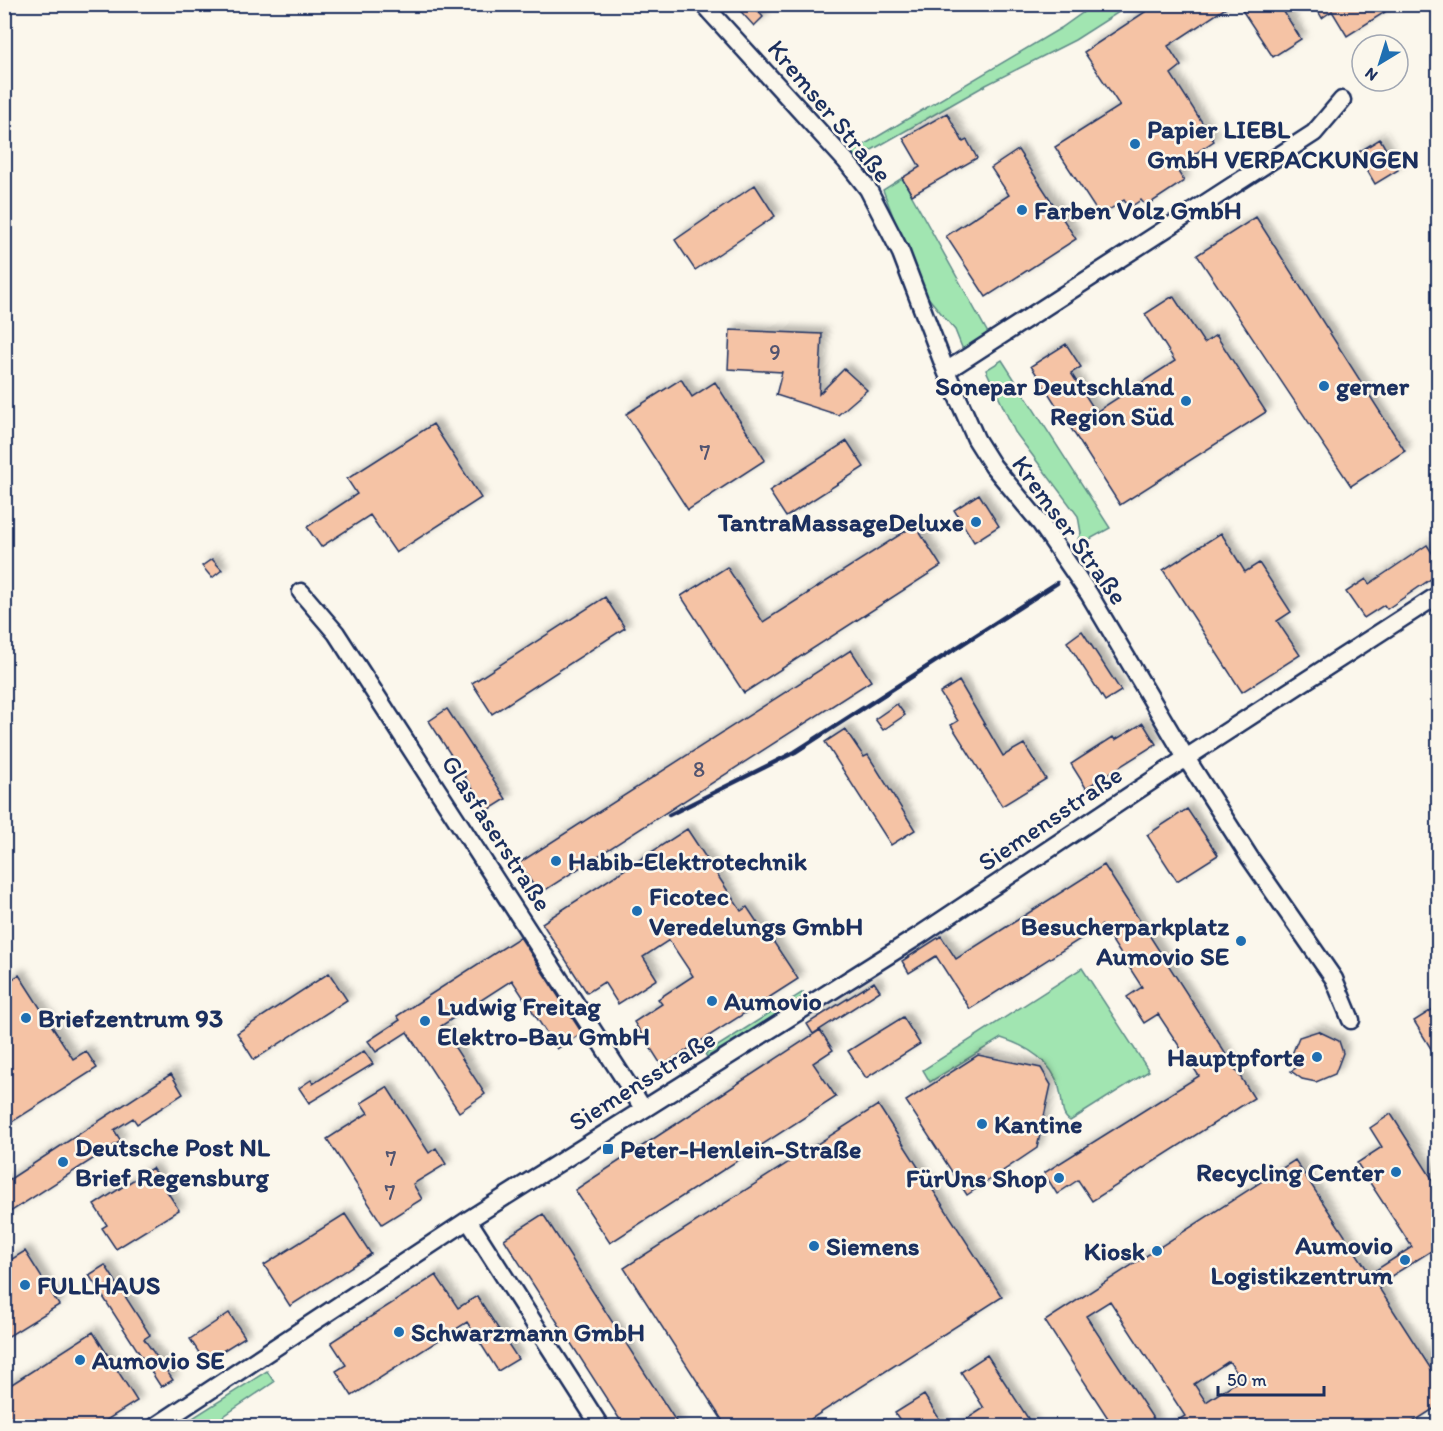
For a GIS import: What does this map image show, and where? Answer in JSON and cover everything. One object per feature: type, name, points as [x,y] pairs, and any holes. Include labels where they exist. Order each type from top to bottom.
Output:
[{"type":"street","name":"Kremser Straße","points":[[703,4],[846,161],[868,189],[901,253],[946,371],[976,439],[993,466],[1041,524],[1089,594],[1186,758]]},
{"type":"street","points":[[946,371],[1314,133],[1342,100]]},
{"type":"street","name":"Glasfaserstraße","points":[[301,592],[342,642],[643,1108]]},
{"type":"street","name":"Siemensstraße","points":[[156,1426],[468,1220],[917,937],[1186,758],[1438,595]]},
{"type":"street","points":[[1186,758],[1250,858],[1334,979],[1352,1020]]},
{"type":"street","points":[[468,1220],[600,1426]]},
{"type":"green space","points":[[1095,4],[1130,5],[1075,40],[986,85],[856,159],[850,153],[1061,28]]},
{"type":"green space","points":[[902,178],[989,335],[963,350],[955,330],[921,289],[883,190]]},
{"type":"green space","points":[[1002,360],[1110,528],[1081,544],[1078,539],[1081,533],[1078,516],[1015,432],[986,370]]},
{"type":"green space","points":[[1082,968],[1149,1071],[1070,1121],[1064,1113],[1054,1074],[1040,1058],[1022,1046],[1001,1038],[930,1082],[923,1070]]},
{"type":"green space","points":[[803,992],[803,999],[707,1057],[705,1054]]},
{"type":"green space","points":[[267,1371],[274,1382],[209,1426],[180,1426]]},
{"type":"building","points":[[734,4],[752,4],[763,17],[754,26]]},
{"type":"building","name":"Papier LIEBL GmbH VERPACKUNGEN","points":[[1157,4],[1232,4],[1168,46],[1181,66],[1171,74],[1214,141],[1175,167],[1184,181],[1146,206],[1141,200],[1129,208],[1124,200],[1100,216],[1055,147],[1120,106],[1084,52]]},
{"type":"building","points":[[1238,4],[1279,4],[1301,39],[1273,57]]},
{"type":"building","points":[[1314,4],[1380,4],[1385,12],[1347,36],[1332,11],[1322,18]]},
{"type":"building","points":[[947,113],[963,142],[967,140],[977,158],[912,195],[902,178],[920,167],[903,138]]},
{"type":"building","points":[[1380,139],[1398,170],[1375,184],[1357,153]]},
{"type":"building","name":"Farben Volz GmbH","points":[[1018,150],[1076,239],[986,297],[946,236],[1009,195],[991,168]]},
{"type":"building","points":[[755,185],[775,216],[695,270],[675,240]]},
{"type":"building","name":"gerner","points":[[1256,217],[1405,451],[1351,486],[1197,255]]},
{"type":"building","name":"Sonepar Deutschland Region Süd","points":[[1173,296],[1204,343],[1216,335],[1266,412],[1120,505],[1031,366],[1066,344],[1081,367],[1071,373],[1096,412],[1175,361],[1145,314]]},
{"type":"building","points":[[730,330],[822,334],[819,394],[844,369],[867,390],[838,415],[776,395],[782,372],[728,369]]},
{"type":"building","points":[[681,379],[692,397],[715,382],[765,460],[688,510],[626,414]]},
{"type":"building","points":[[433,424],[481,498],[396,553],[370,515],[321,547],[307,527],[357,494],[347,479]]},
{"type":"building","points":[[847,441],[864,467],[786,517],[769,491]]},
{"type":"building","points":[[979,494],[999,526],[974,542],[954,510]]},
{"type":"building","points":[[915,525],[941,566],[744,693],[681,596],[727,567],[763,622]]},
{"type":"building","points":[[1221,533],[1245,572],[1259,563],[1291,612],[1277,621],[1300,655],[1242,692],[1163,570]]},
{"type":"building","points":[[1427,545],[1438,562],[1438,574],[1387,609],[1384,605],[1364,618],[1346,592],[1366,579],[1369,584]]},
{"type":"building","points":[[212,559],[222,570],[212,578],[202,566]]},
{"type":"building","points":[[605,597],[625,628],[492,714],[472,683]]},
{"type":"building","points":[[1082,631],[1121,691],[1105,701],[1067,642]]},
{"type":"building","points":[[851,650],[871,681],[539,894],[519,863]]},
{"type":"building","points":[[959,681],[1003,756],[1024,744],[1046,779],[1002,806],[951,725],[958,721],[940,693]]},
{"type":"building","points":[[897,704],[905,715],[883,730],[875,719]]},
{"type":"building","points":[[447,709],[506,799],[487,811],[429,721]]},
{"type":"building","points":[[1143,723],[1156,744],[1086,788],[1071,764],[1113,737],[1115,740]]},
{"type":"building","points":[[845,729],[864,757],[868,755],[915,830],[891,845],[825,742]]},
{"type":"building","points":[[1187,809],[1218,855],[1177,881],[1147,835]]},
{"type":"building","points":[[687,829],[741,911],[747,907],[798,979],[662,1066],[634,1022],[662,1004],[658,999],[693,976],[669,940],[643,957],[657,979],[618,1004],[604,982],[587,993],[542,923]]},
{"type":"building","points":[[1104,865],[1254,1098],[1092,1201],[1078,1180],[1057,1194],[1044,1173],[1199,1076],[1158,1014],[1144,1023],[1127,997],[1142,987],[1102,925],[970,1009],[936,956],[909,973],[902,961],[941,936],[956,959]]},
{"type":"building","name":"Ludwig Freitag Elektro-Bau GmbH","points":[[520,937],[582,1033],[557,1049],[512,980],[441,1026],[485,1094],[459,1112],[407,1032],[376,1052],[368,1041],[400,1020],[397,1016]]},
{"type":"building","points":[[329,973],[347,1000],[254,1060],[237,1033]]},
{"type":"building","name":"Briefzentrum 93","points":[[19,975],[73,1059],[86,1051],[97,1068],[4,1127],[4,984]]},
{"type":"building","points":[[874,982],[880,991],[813,1034],[807,1024]]},
{"type":"building","points":[[1438,1006],[1438,1060],[1414,1021]]},
{"type":"building","points":[[903,1017],[920,1044],[866,1078],[848,1051]]},
{"type":"building","points":[[820,1030],[833,1050],[813,1063],[836,1097],[610,1243],[575,1190]]},
{"type":"building","name":"Hauptpforte","points":[[1318,1031],[1339,1041],[1343,1053],[1335,1074],[1316,1082],[1302,1079],[1291,1071],[1296,1068],[1292,1054],[1299,1037]]},
{"type":"building","points":[[364,1051],[373,1064],[309,1103],[299,1088],[311,1080],[313,1084]]},
{"type":"building","name":"Kantine","points":[[978,1055],[1041,1068],[1051,1085],[1037,1148],[967,1195],[906,1101]]},
{"type":"building","name":"Deutsche Post NL Brief Regensburg","points":[[171,1074],[183,1094],[137,1124],[133,1118],[114,1130],[121,1141],[4,1216],[4,1183]]},
{"type":"building","points":[[387,1087],[429,1153],[436,1148],[446,1164],[413,1184],[422,1199],[382,1224],[327,1139],[368,1113],[361,1103]]},
{"type":"building","name":"Siemens","points":[[878,1105],[1002,1297],[800,1426],[726,1426],[624,1268]]},
{"type":"building","points":[[1391,1114],[1438,1188],[1438,1263],[1431,1251],[1377,1285],[1438,1380],[1438,1406],[1407,1426],[1219,1426],[1215,1421],[1208,1426],[1168,1426],[1185,1416],[1110,1301],[1086,1316],[1158,1426],[1113,1426],[1045,1321],[1295,1160],[1370,1274],[1412,1247],[1357,1163],[1382,1147],[1370,1128]],"holes":[[[1229,1361],[1241,1379],[1206,1402],[1194,1384]]]},
{"type":"building","points":[[152,1168],[179,1210],[116,1249],[102,1228],[107,1225],[94,1205]]},
{"type":"building","points":[[345,1214],[371,1254],[290,1306],[264,1265]]},
{"type":"building","points":[[543,1214],[679,1426],[624,1426],[504,1239]]},
{"type":"building","name":"FULLHAUS","points":[[25,1251],[59,1305],[4,1339],[4,1264]]},
{"type":"building","points":[[105,1265],[150,1335],[144,1339],[173,1380],[161,1387],[89,1275]]},
{"type":"building","name":"Schwarzmann GmbH","points":[[436,1275],[458,1308],[477,1296],[518,1359],[498,1371],[467,1322],[352,1396],[336,1371],[346,1365],[331,1342]]},
{"type":"building","points":[[229,1313],[245,1337],[205,1362],[190,1339]]},
{"type":"building","name":"Aumovio SE","points":[[93,1332],[137,1401],[97,1426],[4,1426],[4,1389]]},
{"type":"building","points":[[987,1355],[1033,1426],[956,1426],[984,1408],[961,1372]]},
{"type":"building","points":[[924,1395],[944,1426],[904,1426],[895,1413]]},
{"type":"railway","points":[[669,815],[795,752],[1057,583]]},
{"type":"place","name":"Papier LIEBL GmbH VERPACKUNGEN","points":[[1135,144]]},
{"type":"place","name":"Farben Volz GmbH","points":[[1022,210]]},
{"type":"place","name":"gerner","points":[[1324,386]]},
{"type":"place","name":"Sonepar Deutschland Region Süd","points":[[1186,401]]},
{"type":"place","name":"TantraMassageDeluxe","points":[[976,522]]},
{"type":"place","name":"Habib-Elektrotechnik","points":[[556,861]]},
{"type":"place","name":"Ficotec Veredelungs GmbH","points":[[637,911]]},
{"type":"place","name":"Besucherparkplatz Aumovio SE","points":[[1241,941]]},
{"type":"place","name":"Aumovio","points":[[712,1001]]},
{"type":"place","name":"Briefzentrum 93","points":[[26,1018]]},
{"type":"place","name":"Ludwig Freitag Elektro-Bau GmbH","points":[[425,1021]]},
{"type":"place","name":"Hauptpforte","points":[[1317,1057]]},
{"type":"place","name":"Kantine","points":[[982,1124]]},
{"type":"place","name":"Peter-Henlein-Straße","points":[[608,1149]]},
{"type":"place","name":"Deutsche Post NL Brief Regensburg","points":[[63,1162]]},
{"type":"place","name":"Recycling Center","points":[[1396,1172]]},
{"type":"place","name":"FürUns Shop","points":[[1059,1178]]},
{"type":"place","name":"Siemens","points":[[814,1246]]},
{"type":"place","name":"Kiosk","points":[[1157,1251]]},
{"type":"place","name":"Aumovio Logistikzentrum","points":[[1405,1260]]},
{"type":"place","name":"FULLHAUS","points":[[25,1285]]},
{"type":"place","name":"Schwarzmann GmbH","points":[[399,1332]]},
{"type":"place","name":"Aumovio SE","points":[[80,1360]]}]
